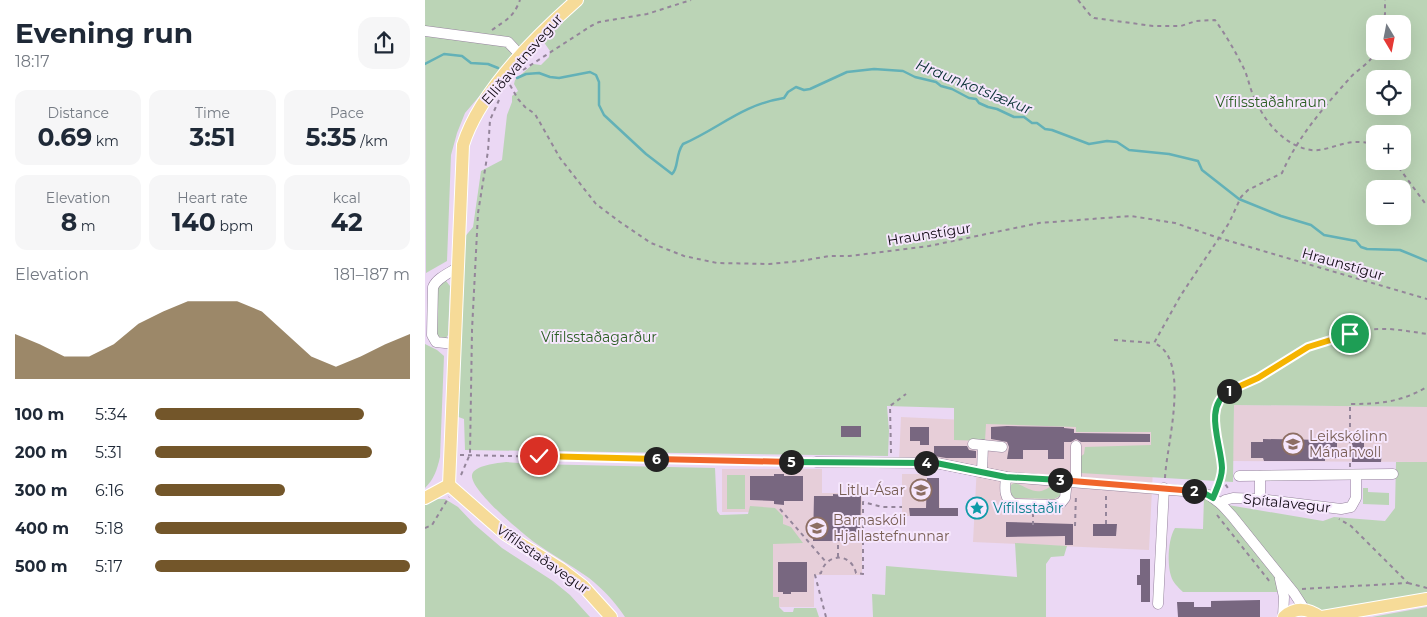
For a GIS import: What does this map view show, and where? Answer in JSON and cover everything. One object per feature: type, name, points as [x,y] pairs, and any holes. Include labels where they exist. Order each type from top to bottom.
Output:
[{"type":"main road","name":"Elliðavatnsvegur","points":[[449,485],[463,145],[476,112],[487,96],[545,29],[577,0]]},
{"type":"main road","points":[[425,498],[449,485]]},
{"type":"main road","name":"Vífilsstaðavegur","points":[[449,485],[505,534],[578,581],[594,596],[611,617]]},
{"type":"main road","points":[[1284,617],[1293,611],[1305,610],[1321,617],[1349,615],[1427,599]]},
{"type":"street","points":[[425,31],[508,42],[521,56]]},
{"type":"street","points":[[455,344],[436,342],[432,335],[433,287],[435,282],[457,268]]},
{"type":"street","points":[[982,472],[978,444],[1002,447]]},
{"type":"street","points":[[1006,477],[1006,496],[1009,501],[1015,504],[1058,504],[1065,498],[1072,481],[1076,446]]},
{"type":"street","points":[[816,462],[936,463],[1006,477],[1164,488],[1204,493],[1217,501]]},
{"type":"street","points":[[1239,476],[1393,474]]},
{"type":"street","name":"Spítalavegur","points":[[1217,501],[1235,498],[1260,498],[1341,509],[1351,507],[1356,498],[1353,475]]},
{"type":"street","points":[[1260,476],[1260,498]]},
{"type":"street","points":[[1158,604],[1164,488]]},
{"type":"street","name":"Spítalavegur","points":[[1217,501],[1294,593],[1305,610]]},
{"type":"street","name":"Spítalavegur","points":[[1279,575],[1284,597],[1284,617]]},
{"type":"path","points":[[482,38],[510,18],[520,0]]},
{"type":"path","points":[[516,74],[599,22],[647,14],[691,0]]},
{"type":"path","points":[[1078,0],[1094,18],[1153,26],[1181,26],[1196,21],[1215,20],[1229,39],[1235,54],[1243,66],[1254,99],[1271,126],[1283,137],[1297,145],[1313,150],[1355,142],[1366,143]]},
{"type":"path","points":[[1385,0],[1385,15]]},
{"type":"path","points":[[1154,343],[1181,295],[1229,223],[1241,196],[1282,173],[1297,145],[1351,77],[1370,60]]},
{"type":"path","name":"Hraunstígur","points":[[504,89],[509,83],[518,99],[535,114],[560,158],[596,204],[651,243],[684,256],[717,263],[769,264],[800,262],[830,256],[849,256],[929,246],[1039,223],[1131,216],[1175,223],[1219,238],[1427,299]]},
{"type":"path","points":[[470,454],[472,330],[478,213],[491,120],[501,96]]},
{"type":"path","points":[[1401,170],[1427,206]]},
{"type":"path","points":[[1273,587],[1265,574],[1212,508],[1211,503],[1217,501],[1222,468],[1215,415],[1218,400],[1223,394],[1258,378],[1308,347],[1343,336],[1372,330],[1389,329],[1427,334]]},
{"type":"path","points":[[1114,340],[1154,343],[1161,346],[1171,360],[1174,372],[1173,406],[1164,488]]},
{"type":"path","points":[[1353,475],[1350,404],[1378,404],[1427,387]]},
{"type":"path","points":[[891,462],[891,406],[906,394]]},
{"type":"path","points":[[450,455],[816,462]]},
{"type":"path","points":[[1221,478],[1235,498]]},
{"type":"path","points":[[1072,481],[1075,526]]},
{"type":"path","points":[[1105,524],[1106,484]]},
{"type":"path","points":[[811,574],[821,573],[826,562],[838,557],[845,558],[851,562],[855,573],[863,574],[863,502],[882,507],[902,507]]},
{"type":"path","points":[[780,509],[826,562]]},
{"type":"path","points":[[1334,517],[1343,520],[1351,526],[1407,583]]},
{"type":"path","points":[[838,557],[839,544]]},
{"type":"path","points":[[815,575],[826,617]]},
{"type":"path","points":[[1297,591],[1303,589],[1407,583],[1427,588]]},
{"type":"shaded area","name":"Leikskólinn Mánahvoll","points":[[1234,405],[1427,407],[1427,462],[1233,461]]},
{"type":"shaded area","points":[[901,417],[1155,429],[1149,550],[973,542],[977,465],[899,461]]},
{"type":"shaded area","name":"Barnaskóli Hjallastefnunnar","points":[[722,469],[822,469],[822,493],[862,493],[862,575],[814,575],[814,607],[779,607],[773,597],[773,512],[722,512]]},
{"type":"shaded area","name":"Litlu-Ásar","points":[[902,474],[927,474],[927,478],[939,478],[940,508],[958,508],[958,516],[902,516]]},
{"type":"green space","points":[[425,0],[567,0],[540,25],[465,113],[451,155],[447,261],[426,273]]},
{"type":"green space","points":[[581,0],[1427,0],[1427,407],[1234,405],[1233,482],[1080,473],[1080,457],[1084,454],[1085,447],[1151,445],[1151,432],[1076,432],[1076,427],[986,424],[985,441],[954,440],[954,408],[887,406],[888,456],[465,450],[464,419],[453,415],[458,245],[473,227],[481,171],[502,160],[507,115],[512,102],[512,96],[518,91],[514,84],[515,80],[533,64],[541,65],[549,57],[550,51],[541,38]]},
{"type":"green space","points":[[442,281],[446,281],[450,286],[448,335],[445,340],[441,340],[436,334],[437,286]]},
{"type":"green space","points":[[425,344],[444,356],[440,457],[435,474],[425,488]]},
{"type":"green space","points":[[506,462],[715,468],[717,511],[720,515],[748,514],[750,506],[775,508],[783,516],[783,524],[791,527],[803,543],[773,544],[773,597],[779,597],[779,607],[784,612],[793,612],[794,608],[816,608],[819,617],[625,617],[613,601],[594,582],[528,537],[498,511],[479,491],[472,475],[474,472],[487,465]]},
{"type":"green space","points":[[1396,462],[1427,462],[1427,592],[1368,605],[1323,612],[1307,605],[1228,505],[1323,521],[1334,517],[1385,521],[1395,508]]},
{"type":"green space","points":[[727,475],[745,475],[745,509],[727,509]]},
{"type":"green space","points":[[1016,483],[1034,491],[1042,491],[1052,485],[1058,485],[1061,493],[1060,496],[1054,499],[1015,498],[1010,494],[1010,488],[1012,484]]},
{"type":"green space","points":[[1363,488],[1368,488],[1368,492],[1389,493],[1389,505],[1363,504]]},
{"type":"green space","points":[[1204,497],[1218,507],[1273,571],[1282,592],[1183,592],[1176,585],[1171,576],[1169,565],[1169,552],[1173,533],[1175,528],[1203,529]]},
{"type":"green space","points":[[434,499],[445,499],[458,507],[474,524],[502,548],[553,581],[570,595],[590,617],[425,617],[425,504]]},
{"type":"green space","points":[[1015,543],[1067,546],[1064,556],[1051,557],[1046,564],[1046,617],[873,617],[872,594],[885,595],[886,566],[1017,577]]},
{"type":"green space","points":[[1427,607],[1427,617],[1372,617]]},
{"type":"building","points":[[841,426],[861,426],[861,437],[841,437]]},
{"type":"building","points":[[910,427],[929,427],[929,445],[920,445],[920,441],[910,441]]},
{"type":"building","points":[[991,427],[1064,427],[1074,429],[1074,433],[1150,434],[1150,442],[1081,442],[1076,439],[1071,442],[1064,442],[1064,459],[1048,459],[1048,450],[1023,450],[1023,459],[1007,459],[1009,447],[1007,442],[991,439]]},
{"type":"building","points":[[1352,437],[1364,437],[1364,451],[1382,451],[1381,462],[1352,462]]},
{"type":"building","points":[[1263,439],[1325,440],[1325,442],[1337,442],[1337,458],[1325,459],[1325,461],[1264,461],[1263,458],[1251,458],[1251,442],[1263,442]]},
{"type":"building","points":[[934,446],[967,446],[969,450],[976,451],[976,458],[934,456]]},
{"type":"building","points":[[774,474],[803,476],[803,501],[784,501],[784,505],[774,504],[774,501],[750,500],[750,476],[774,476]]},
{"type":"building","points":[[927,478],[939,478],[939,508],[958,508],[958,516],[910,516],[909,508],[926,508]]},
{"type":"building","points":[[833,494],[861,496],[860,541],[813,541],[814,496],[833,496]]},
{"type":"building","points":[[1006,522],[1073,524],[1073,545],[1065,545],[1065,536],[1006,537]]},
{"type":"building","points":[[1093,524],[1117,524],[1116,536],[1093,536]]},
{"type":"building","points":[[1140,559],[1150,559],[1150,602],[1141,602],[1141,585],[1137,585],[1137,575],[1140,575]]},
{"type":"building","points":[[778,562],[807,562],[807,592],[783,594],[783,592],[778,592]]},
{"type":"building","points":[[1260,600],[1260,617],[1178,617],[1177,602],[1194,602],[1194,607],[1211,607],[1211,601]]},
{"type":"waterway","name":"Hraunkotslækur","points":[[425,64],[444,54],[462,56],[471,63],[488,64],[498,68]]},
{"type":"waterway","name":"Hraunkotslækur","points":[[517,78],[526,74],[539,73],[559,78],[590,72],[596,75],[599,82],[599,105],[604,115],[646,154],[672,174],[676,168],[679,152],[683,144],[743,111],[769,101],[784,98],[788,92],[796,87],[804,90],[810,89],[847,72],[874,69],[903,71],[915,77],[936,82],[969,98],[976,99],[979,103],[988,107],[1014,117],[1024,117],[1045,129],[1089,144],[1107,141],[1117,142],[1129,150],[1169,154],[1198,161],[1202,170],[1239,199],[1281,216],[1311,225],[1324,235],[1356,241],[1361,247],[1367,249],[1400,250],[1427,261]]},
{"type":"place","name":"Leikskólinn Mánahvoll","points":[[1293,444]]},
{"type":"place","name":"Litlu-Ásar","points":[[921,490]]},
{"type":"place","name":"Vífilsstaðir","points":[[977,508]]},
{"type":"place","name":"Barnaskóli Hjallastefnunnar","points":[[817,528]]},
{"type":"route","points":[[539,456],[936,463],[1006,477],[1164,488],[1204,493],[1213,498],[1221,478],[1222,468],[1215,407],[1223,394],[1258,378],[1308,347],[1350,334]]},
{"type":"park label","name":"Vífilsstaðahraun","points":[[1271,102]]},
{"type":"park label","name":"Vífilsstaðagarður","points":[[599,337]]}]
